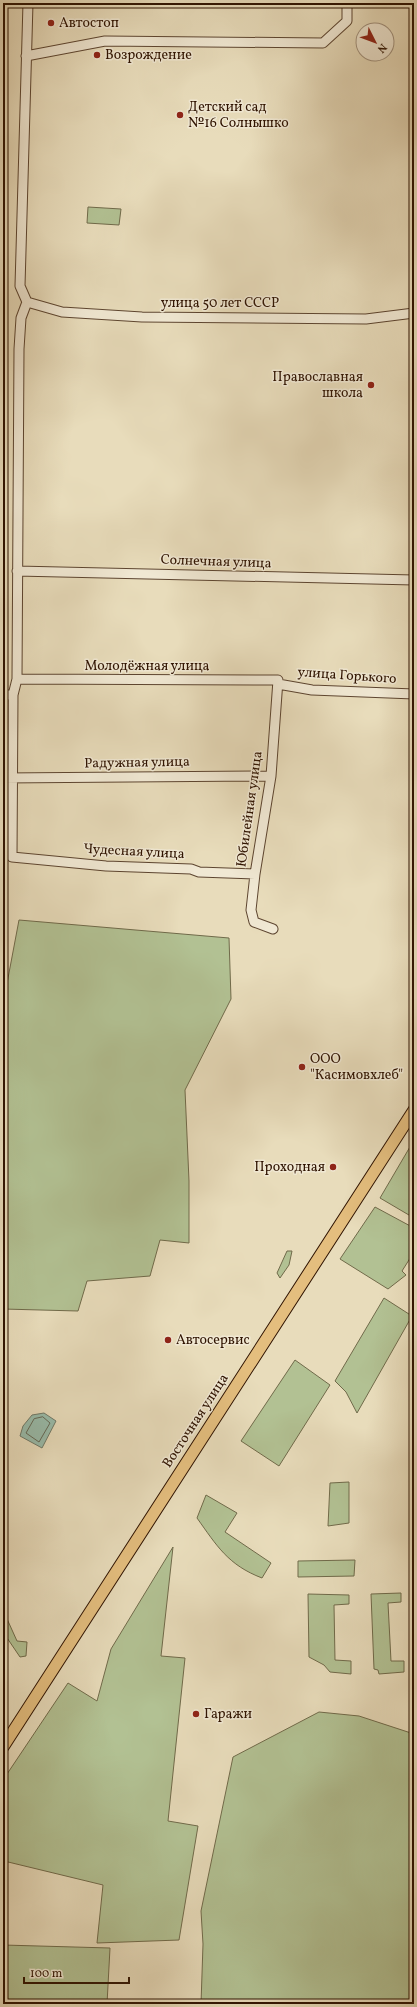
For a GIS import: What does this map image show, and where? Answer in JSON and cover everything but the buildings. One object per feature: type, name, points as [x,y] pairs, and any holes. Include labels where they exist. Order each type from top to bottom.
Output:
[{"type":"main road","name":"Восточная улица","points":[[3,1747],[414,1110]]},
{"type":"street","points":[[7,778],[13,696],[16,680],[19,350],[21,318],[27,302],[20,286],[28,3]]},
{"type":"street","points":[[26,56],[105,41],[323,43],[347,21],[347,3]]},
{"type":"street","name":"улица 50 лет СССР","points":[[27,302],[62,312],[142,317],[366,319],[414,312]]},
{"type":"street","name":"Солнечная улица","points":[[18,571],[414,580]]},
{"type":"street","name":"Молодёжная улица","points":[[16,680],[278,682]]},
{"type":"street","name":"улица Горького","points":[[278,682],[312,690],[414,694]]},
{"type":"street","name":"Юбилейная улица","points":[[273,929],[254,922],[251,910],[255,874],[271,776],[278,682]]},
{"type":"street","points":[[3,696],[13,696]]},
{"type":"street","name":"Радужная улица","points":[[7,778],[271,776]]},
{"type":"street","name":"Чудесная улица","points":[[7,778],[12,857],[106,866],[191,869],[199,872],[255,874]]},
{"type":"shaded area","points":[[88,207],[121,209],[119,225],[87,223]]},
{"type":"shaded area","points":[[19,920],[229,938],[231,999],[185,1090],[189,1181],[189,1243],[160,1240],[150,1276],[87,1281],[78,1311],[3,1309],[3,993],[5,994]]},
{"type":"shaded area","points":[[414,1140],[414,1218],[380,1198]]},
{"type":"shaded area","points":[[375,1207],[414,1228],[414,1252],[402,1271],[406,1275],[388,1289],[340,1259]]},
{"type":"shaded area","points":[[287,1251],[292,1251],[289,1265],[280,1278],[277,1273]]},
{"type":"shaded area","points":[[384,1298],[412,1316],[357,1413],[346,1392],[335,1381]]},
{"type":"shaded area","points":[[295,1360],[330,1385],[279,1466],[241,1441]]},
{"type":"shaded area","points":[[349,1482],[349,1523],[328,1526],[330,1483]]},
{"type":"shaded area","points":[[206,1495],[237,1513],[225,1532],[271,1563],[262,1578],[240,1567],[224,1554],[197,1518]]},
{"type":"shaded area","points":[[173,1547],[161,1656],[185,1658],[168,1821],[198,1826],[179,1940],[97,1943],[103,1885],[4,1861],[3,1780],[68,1683],[97,1701],[111,1649]]},
{"type":"shaded area","points":[[355,1560],[354,1576],[298,1577],[298,1561]]},
{"type":"shaded area","points":[[401,1593],[401,1602],[388,1603],[391,1661],[404,1661],[404,1672],[379,1674],[378,1670],[374,1669],[371,1594]]},
{"type":"shaded area","points":[[308,1594],[349,1595],[349,1604],[334,1605],[335,1660],[351,1661],[351,1674],[330,1672],[324,1665],[309,1657]]},
{"type":"shaded area","points":[[3,1610],[17,1641],[27,1642],[26,1656],[20,1657],[3,1632]]},
{"type":"shaded area","points":[[319,1712],[359,1716],[414,1734],[414,2004],[201,2004],[203,1944],[201,1911],[233,1757]]},
{"type":"shaded area","points":[[3,1945],[110,1948],[107,2004],[3,2004]]},
{"type":"water","points":[[44,1413],[56,1421],[42,1448],[20,1436],[23,1426],[32,1415]]},
{"type":"place","name":"Автостоп","points":[[51,23]]},
{"type":"place","name":"Возрождение","points":[[97,55]]},
{"type":"place","name":"Детский сад №16 Солнышко","points":[[180,115]]},
{"type":"place","name":"Православная школа","points":[[371,385]]},
{"type":"place","name":"ООО \"Касимовхлеб\"","points":[[302,1067]]},
{"type":"place","name":"Проходная","points":[[333,1167]]},
{"type":"place","name":"Автосервис","points":[[168,1340]]},
{"type":"place","name":"Гаражи","points":[[196,1714]]}]
